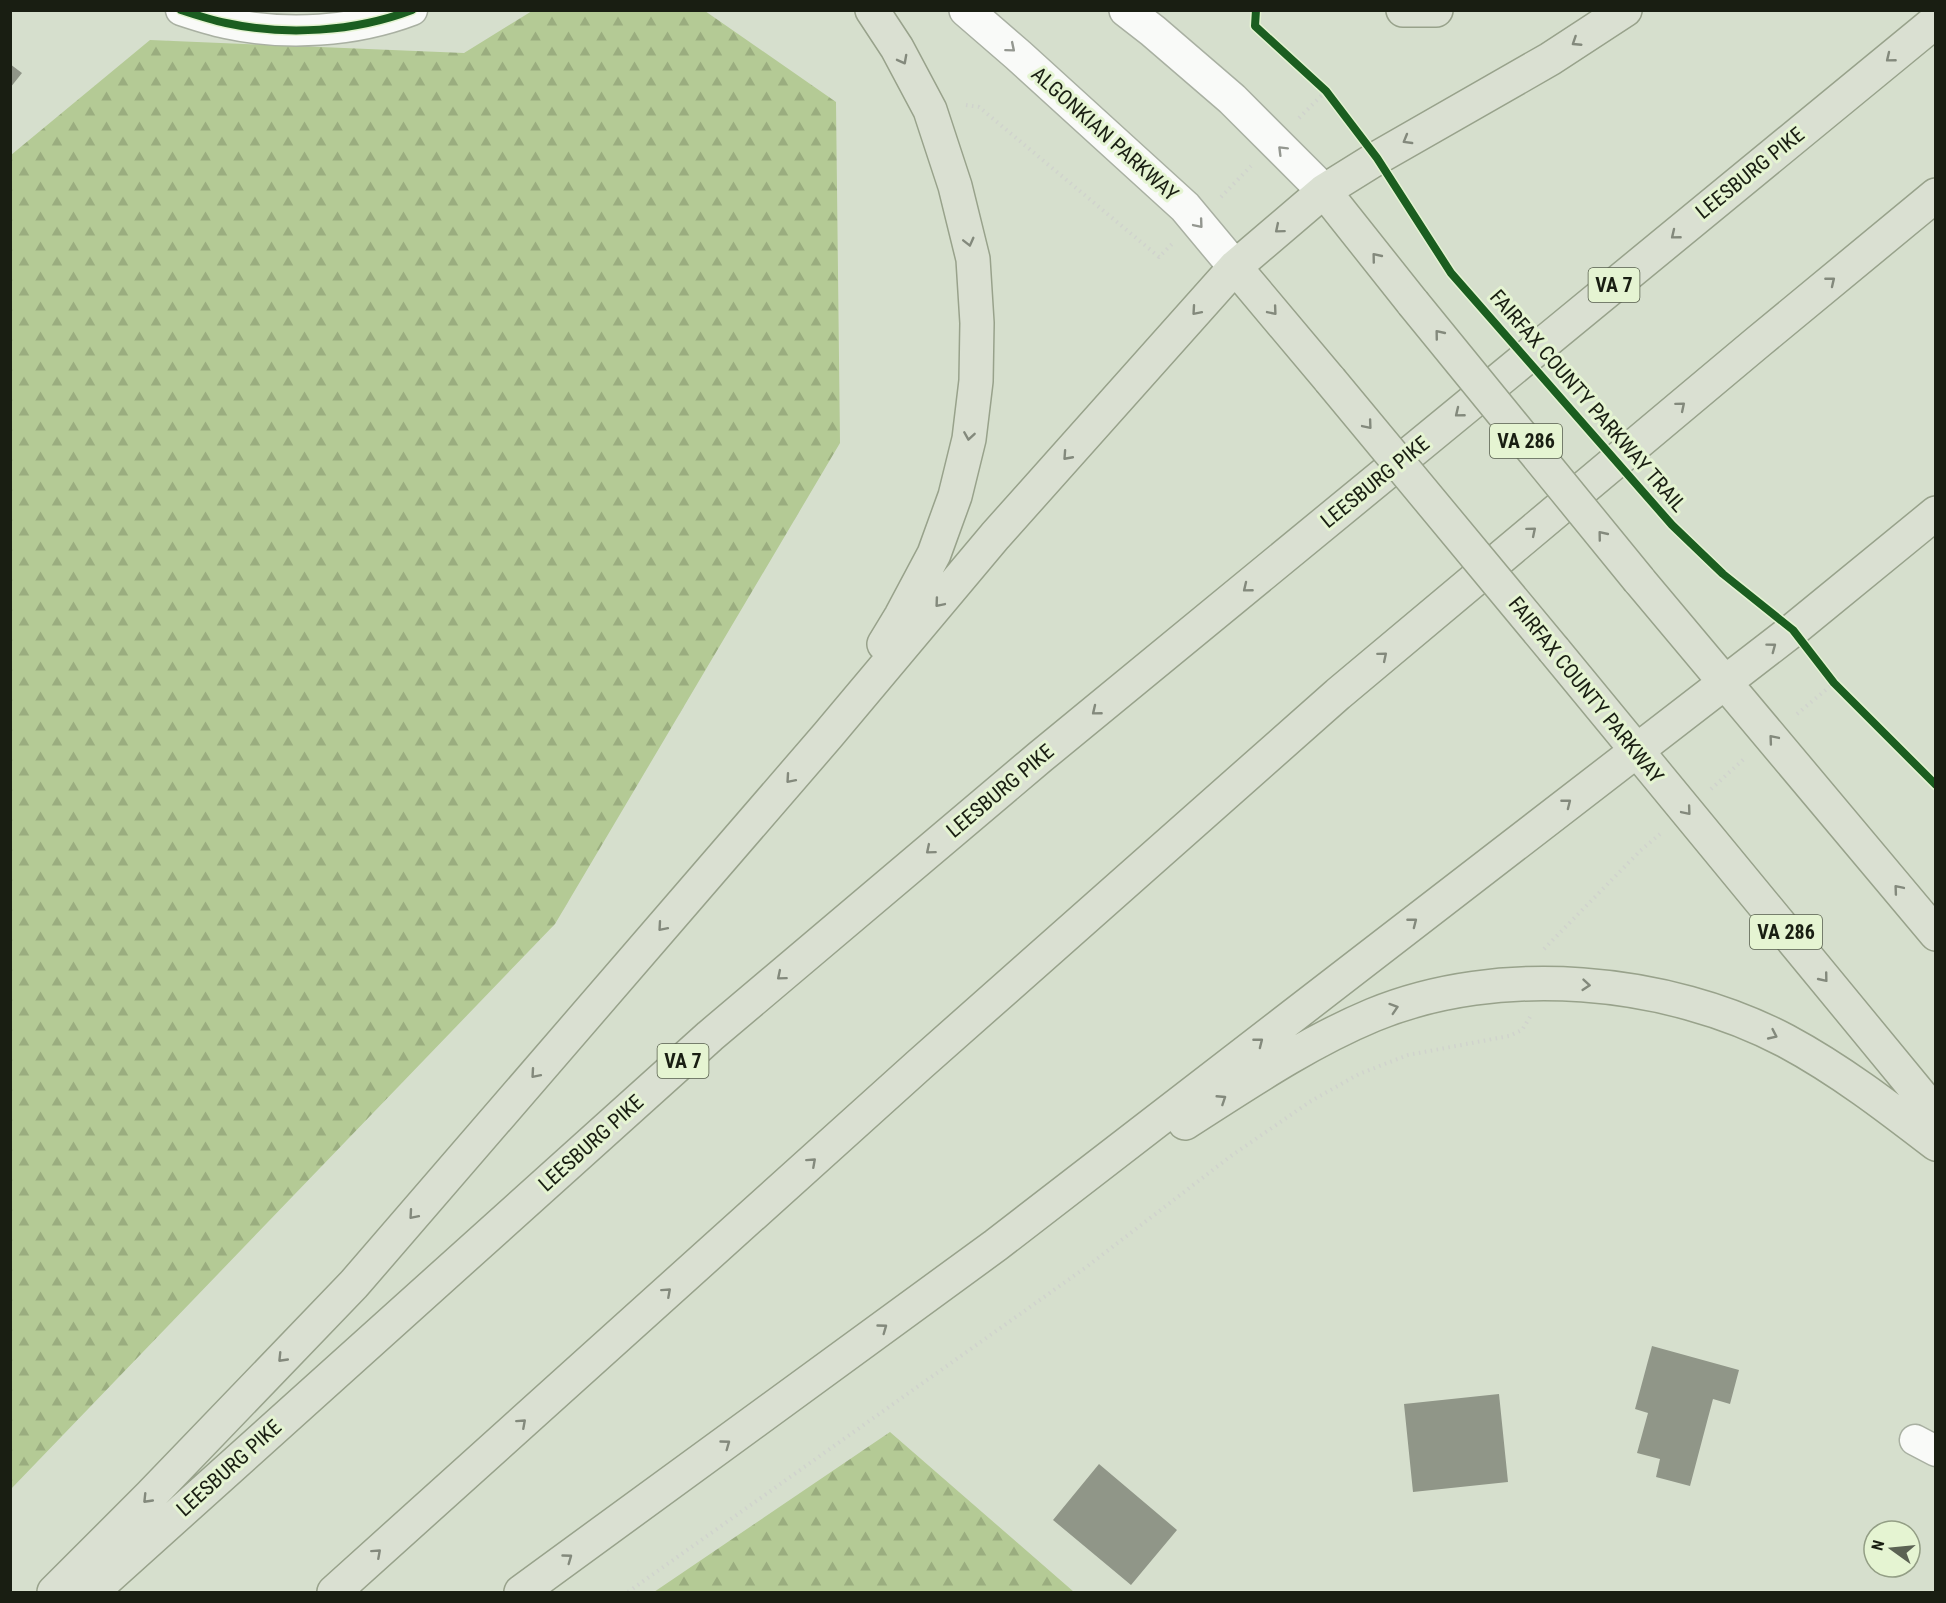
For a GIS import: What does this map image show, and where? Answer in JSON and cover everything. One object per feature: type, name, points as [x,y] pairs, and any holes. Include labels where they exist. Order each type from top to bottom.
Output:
[{"type":"highway","points":[[828,735],[901,616],[934,554],[955,496],[969,439],[976,381],[977,323],[973,259],[956,186],[930,110],[897,48],[872,10]]},
{"type":"highway","points":[[1403,10],[1436,10]]},
{"type":"highway","points":[[54,1593],[354,1284],[828,735],[995,536],[1235,267],[1324,191],[1550,59],[1625,10]]},
{"type":"highway","name":"LEESBURG PIKE","points":[[92,1593],[719,1028],[1049,750],[1935,21]]},
{"type":"highway","name":"VA 286","points":[[1324,191],[1639,580],[1935,934]]},
{"type":"highway","points":[[334,1593],[928,1057],[1338,694],[1935,195]]},
{"type":"highway","name":"FAIRFAX COUNTY PARKWAY","points":[[1235,267],[1554,650],[1935,1114]]},
{"type":"highway","points":[[521,1593],[996,1245],[1793,630],[1935,513]]},
{"type":"highway","points":[[996,1245],[1231,1093],[1315,1042],[1375,1014],[1429,997],[1480,987],[1535,982],[1583,984],[1642,992],[1707,1009],[1785,1041],[1827,1065],[1886,1105],[1935,1144]]},
{"type":"main road","name":"ALGONKIAN PARKWAY","points":[[966,10],[1185,207],[1235,267]]},
{"type":"main road","points":[[1126,10],[1233,99],[1324,191]]},
{"type":"street","points":[[181,10],[226,23],[285,30],[342,28],[396,17],[412,10]]},
{"type":"path","points":[[1317,82],[1332,99]]},
{"type":"path","points":[[1828,675],[1843,692]]},
{"type":"path","points":[[628,1593],[1085,1268],[1231,1156],[1311,1101],[1359,1074],[1408,1055],[1509,1036],[1522,1030],[1530,1019],[1540,953],[1640,851],[1770,736],[1834,684]]},
{"type":"green space","points":[[532,11],[705,11],[836,102],[840,443],[555,924],[11,1489],[11,155],[150,40],[464,53]]},
{"type":"green space","points":[[890,1432],[1074,1592],[654,1592]]},
{"type":"building","points":[[10,64],[22,73],[10,88]]},
{"type":"building","points":[[1652,1346],[1739,1370],[1730,1404],[1713,1399],[1690,1486],[1656,1477],[1660,1459],[1637,1453],[1648,1413],[1635,1409]]},
{"type":"building","points":[[1499,1394],[1508,1482],[1413,1492],[1404,1404]]},
{"type":"building","points":[[1099,1464],[1177,1530],[1131,1585],[1053,1520]]},
{"type":"cycle path","points":[[181,10],[215,20],[272,30],[320,30],[343,27],[367,23],[412,10]]},
{"type":"cycle path","name":"FAIRFAX COUNTY PARKWAY TRAIL","points":[[1256,10],[1255,26],[1326,91],[1377,158],[1451,273],[1672,525],[1723,574],[1793,630],[1834,683],[1936,785]]}]
